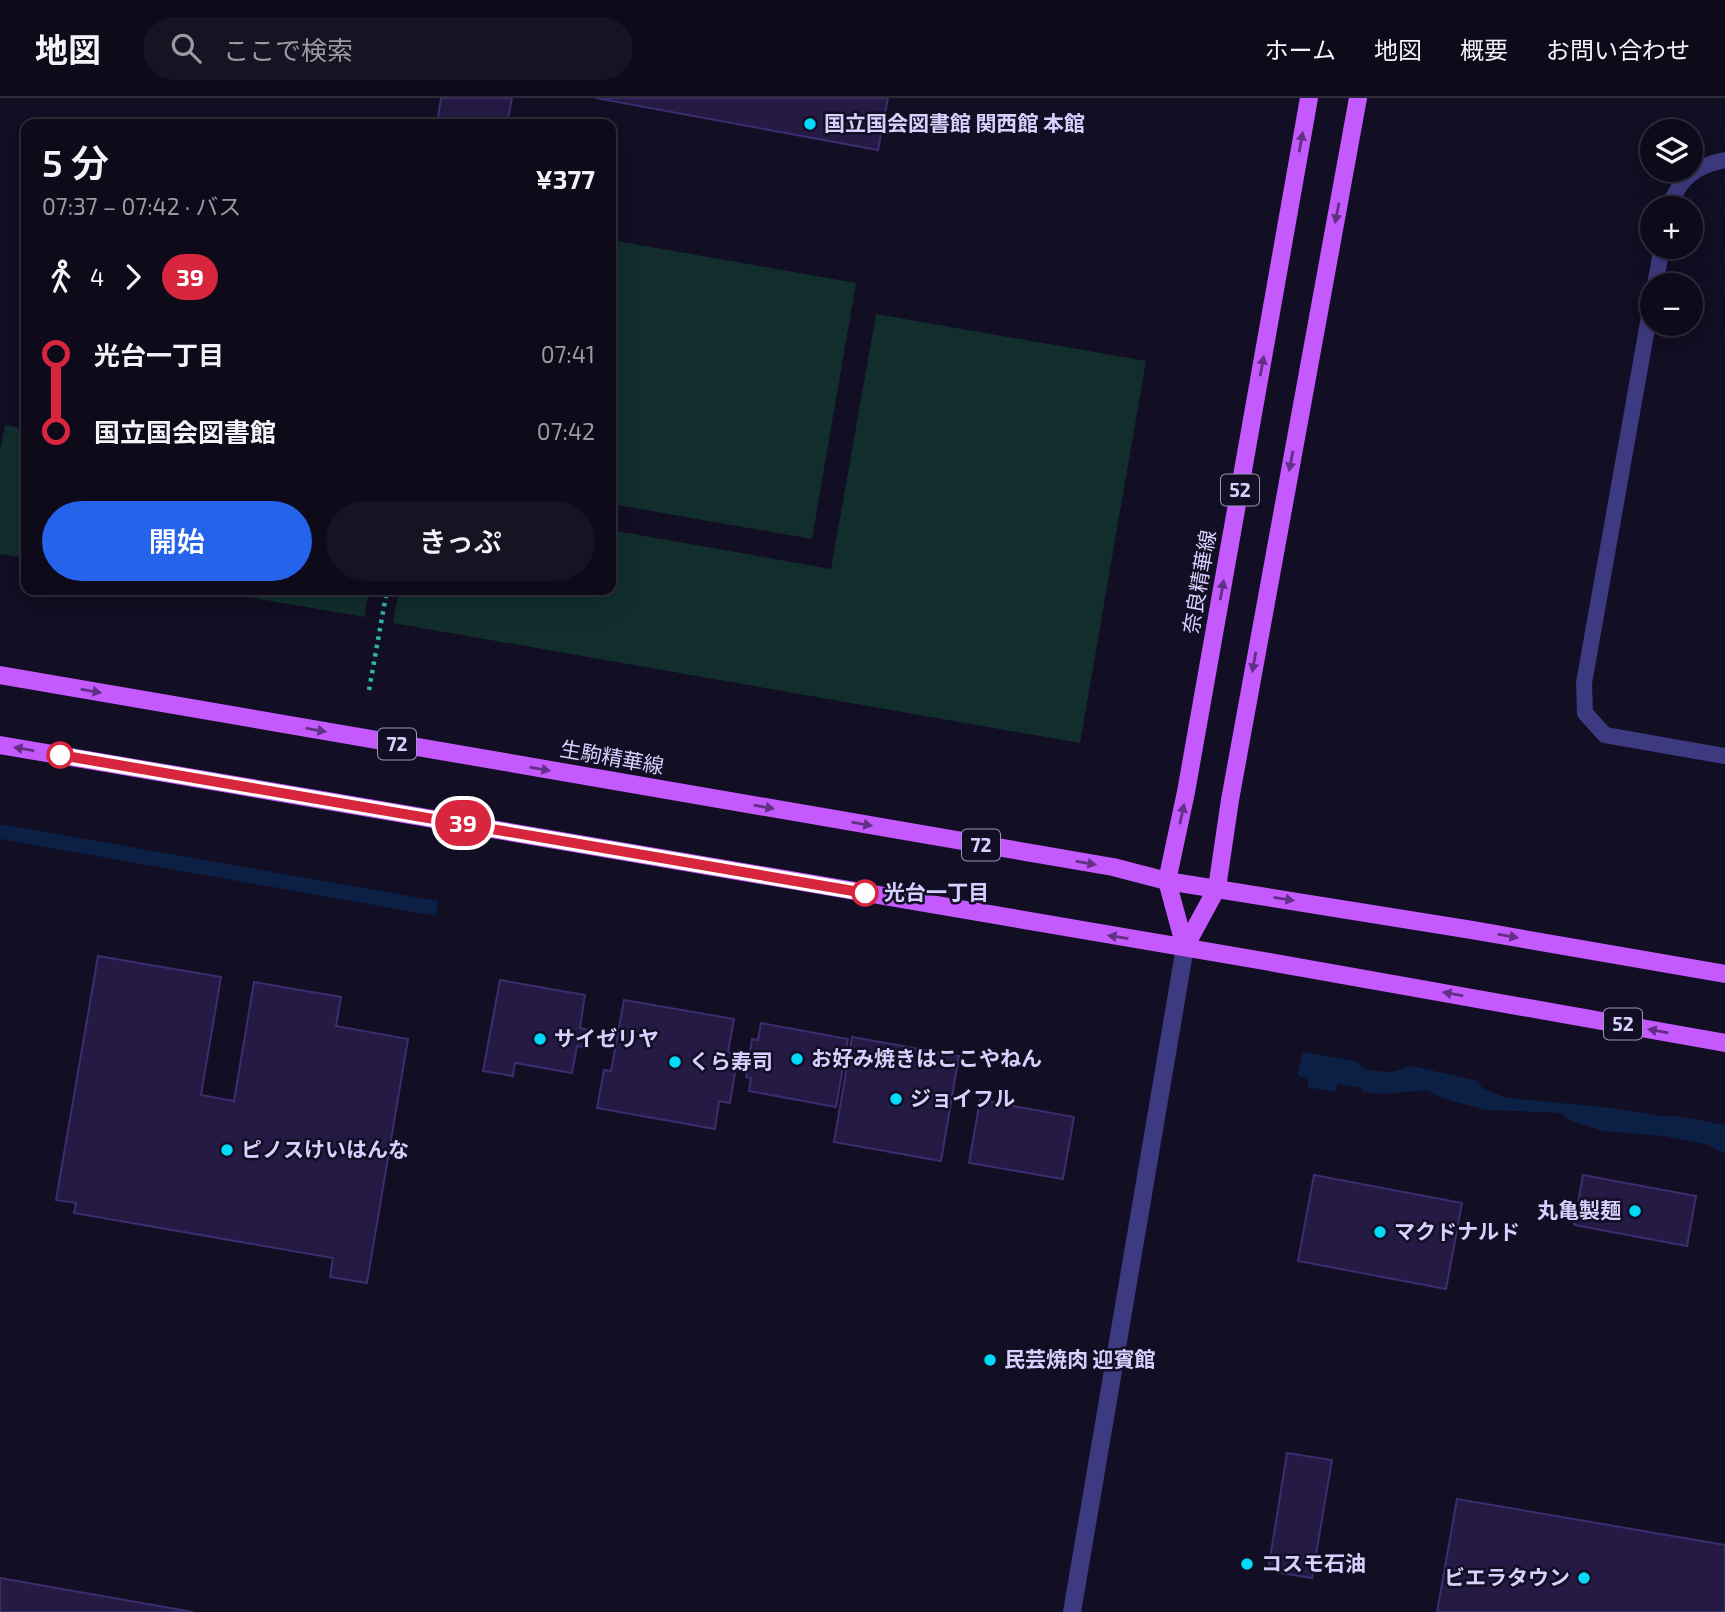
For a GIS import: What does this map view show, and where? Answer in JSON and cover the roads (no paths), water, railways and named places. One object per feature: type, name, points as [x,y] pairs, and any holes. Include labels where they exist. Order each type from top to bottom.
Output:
[{"type":"main road","name":"奈良精華線","points":[[1185,947],[1167,881],[1186,792],[1309,98]]},
{"type":"main road","name":"52","points":[[1358,98],[1242,732],[1217,888],[1185,947],[1725,1043]]},
{"type":"main road","name":"生駒精華線","points":[[0,675],[1113,867],[1167,881],[1217,888]]},
{"type":"main road","points":[[0,745],[1185,947]]},
{"type":"main road","points":[[1217,888],[1725,974]]},
{"type":"street","points":[[1072,1612],[1185,947]]},
{"type":"lane","points":[[1673,196],[1676,188],[1691,172],[1707,164],[1725,160]]},
{"type":"lane","points":[[1646,336],[1584,683],[1585,713],[1605,735],[1725,756]]},
{"type":"water","points":[[0,824],[438,901],[436,916],[0,839]]},
{"type":"water","points":[[1303,1052],[1355,1061],[1367,1070],[1391,1072],[1413,1066],[1478,1081],[1483,1089],[1508,1098],[1678,1116],[1725,1125],[1725,1154],[1708,1145],[1664,1136],[1603,1131],[1571,1121],[1561,1113],[1486,1110],[1438,1097],[1428,1090],[1385,1094],[1363,1092],[1361,1088],[1338,1084],[1335,1092],[1307,1087],[1308,1080],[1297,1075]]},
{"type":"place","name":"国立国会図書館 関西館 本館","points":[[810,124]]},
{"type":"place","name":"光台一丁目","points":[[865,893]]},
{"type":"place","name":"サイゼリヤ","points":[[540,1039]]},
{"type":"place","name":"お好み焼きはここやねん","points":[[797,1059]]},
{"type":"place","name":"くら寿司","points":[[675,1062]]},
{"type":"place","name":"ジョイフル","points":[[896,1099]]},
{"type":"place","name":"ピノスけいはんな","points":[[227,1150]]},
{"type":"place","name":"丸亀製麺","points":[[1635,1211]]},
{"type":"place","name":"マクドナルド","points":[[1380,1232]]},
{"type":"place","name":"民芸焼肉 迎賓館","points":[[990,1360]]},
{"type":"place","name":"コスモ石油","points":[[1247,1564]]},
{"type":"place","name":"ビエラタウン","points":[[1584,1578]]}]
